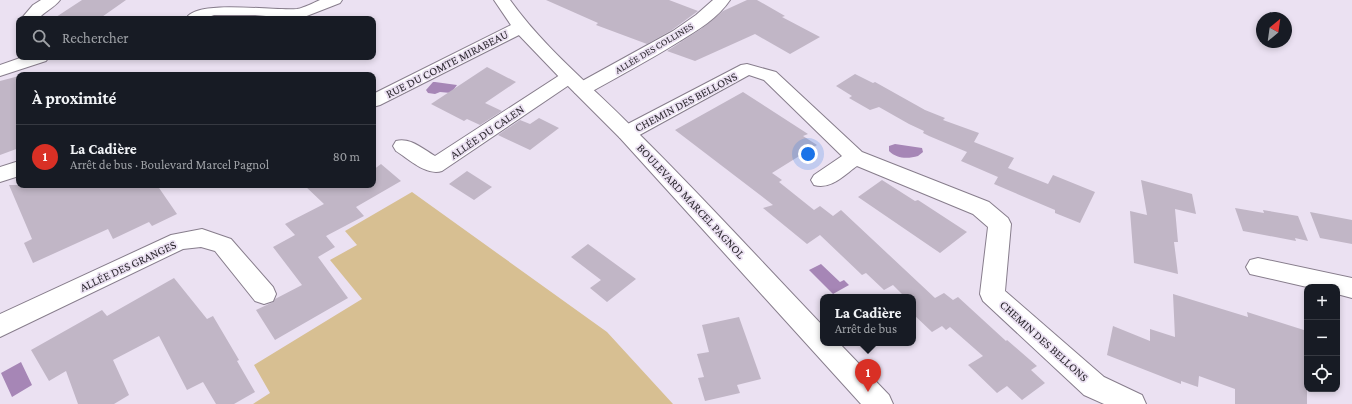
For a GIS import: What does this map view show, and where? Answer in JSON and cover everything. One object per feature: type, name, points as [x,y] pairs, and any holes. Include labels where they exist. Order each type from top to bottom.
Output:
[{"type":"street","points":[[32,16],[39,8],[52,0]]},
{"type":"street","points":[[196,16],[212,10],[251,15],[296,16],[334,0]]},
{"type":"street","name":"BOULEVARD MARCEL PAGNOL","points":[[502,0],[521,27],[575,83],[627,133],[820,341]]},
{"type":"street","name":"ALLÉE DES COLLINES","points":[[575,83],[628,65],[683,32],[711,13],[722,0]]},
{"type":"street","name":"RUE DU COMTE MIRABEAU","points":[[376,100],[521,27]]},
{"type":"street","points":[[0,71],[30,60]]},
{"type":"street","name":"CHEMIN DES BELLONS","points":[[627,133],[747,70],[770,76],[855,157],[981,208],[1000,224],[992,294],[1094,386],[1132,404]]},
{"type":"street","name":"ALLÉE DU CALEN","points":[[404,146],[435,166],[575,83]]},
{"type":"street","points":[[822,180],[855,157]]},
{"type":"street","points":[[0,175],[16,169]]},
{"type":"street","name":"ALLÉE DES GRANGES","points":[[0,326],[179,241],[202,238],[223,245],[264,294]]},
{"type":"street","points":[[1258,267],[1352,288]]},
{"type":"street","name":"BOULEVARD MARCEL PAGNOL","points":[[825,346],[879,404]]},
{"type":"shaded area","points":[[433,82],[457,85],[451,93],[428,93],[426,90]]},
{"type":"shaded area","points":[[895,144],[922,148],[923,152],[914,157],[899,157],[889,151],[889,146]]},
{"type":"shaded area","points":[[412,192],[607,332],[673,404],[253,404],[270,393],[254,365],[362,299],[330,260],[357,245],[345,231]]},
{"type":"shaded area","points":[[821,264],[840,282],[844,280],[849,285],[833,294],[809,270]]},
{"type":"shaded area","points":[[21,362],[32,385],[12,397],[1,373]]},
{"type":"building","points":[[82,0],[126,0],[103,16],[58,16]]},
{"type":"building","points":[[546,0],[669,0],[698,11],[672,30],[647,44],[596,25],[598,23]]},
{"type":"building","points":[[747,0],[757,0],[785,16],[782,17],[820,37],[790,54],[755,34],[695,61],[667,51],[701,29],[723,11]]},
{"type":"building","points":[[487,67],[516,82],[485,103],[502,111],[480,125],[467,119],[464,121],[431,104]]},
{"type":"building","points":[[855,74],[873,83],[875,82],[925,110],[945,118],[943,120],[979,133],[974,142],[1014,158],[1008,168],[1048,184],[1053,175],[1095,192],[1080,223],[1055,213],[1055,210],[994,184],[998,177],[961,161],[967,152],[923,133],[924,131],[879,107],[870,110],[849,98],[852,96],[836,86]]},
{"type":"building","points":[[16,77],[16,149],[0,155],[0,81]]},
{"type":"building","points":[[743,92],[808,134],[803,136],[817,145],[772,173],[782,180],[779,182],[814,210],[820,206],[833,216],[841,210],[935,298],[944,293],[953,300],[958,297],[1006,341],[1007,340],[1037,366],[1031,370],[1045,383],[1022,400],[1007,386],[997,393],[968,365],[983,356],[950,327],[946,330],[942,326],[932,332],[916,317],[916,294],[902,294],[893,285],[884,290],[866,273],[862,275],[820,235],[807,244],[763,208],[773,205],[675,130]]},
{"type":"building","points":[[539,118],[559,128],[530,150],[498,135],[520,120],[530,124]]},
{"type":"building","points":[[381,164],[401,181],[356,207],[364,216],[326,236],[335,247],[318,257],[348,298],[275,340],[256,310],[302,285],[273,247],[295,235],[285,224],[324,204],[307,188],[376,188],[376,168]]},
{"type":"building","points":[[467,171],[492,187],[474,200],[449,184]]},
{"type":"building","points":[[882,180],[915,201],[918,200],[967,232],[940,253],[858,197]]},
{"type":"building","points":[[1141,180],[1192,194],[1196,214],[1175,209],[1178,242],[1174,242],[1178,274],[1134,263],[1130,211],[1147,215]]},
{"type":"building","points":[[9,185],[16,185],[16,188],[159,188],[177,214],[152,226],[149,222],[113,239],[108,229],[33,263],[24,243],[32,239]]},
{"type":"building","points":[[1235,208],[1264,213],[1263,210],[1298,216],[1308,241],[1295,238],[1296,241],[1243,231]]},
{"type":"building","points":[[1310,212],[1352,220],[1352,244],[1320,238]]},
{"type":"building","points":[[588,244],[636,279],[607,302],[590,288],[601,280],[571,257]]},
{"type":"building","points":[[174,278],[207,319],[213,316],[239,360],[237,361],[255,392],[234,404],[216,404],[203,382],[187,390],[159,336],[113,360],[129,395],[114,404],[78,404],[66,371],[49,381],[31,350],[102,310],[107,316]]},
{"type":"building","points":[[1173,294],[1248,317],[1247,312],[1304,330],[1304,392],[1307,392],[1307,404],[1235,404],[1235,389],[1199,376],[1198,387],[1181,381],[1181,384],[1107,355],[1113,326],[1150,341],[1150,329],[1175,337]]},
{"type":"building","points":[[739,317],[761,379],[737,385],[740,393],[705,401],[698,378],[704,377],[697,354],[709,352],[702,325]]},
{"type":"place","name":"La Cadière","points":[[868,392]]}]
